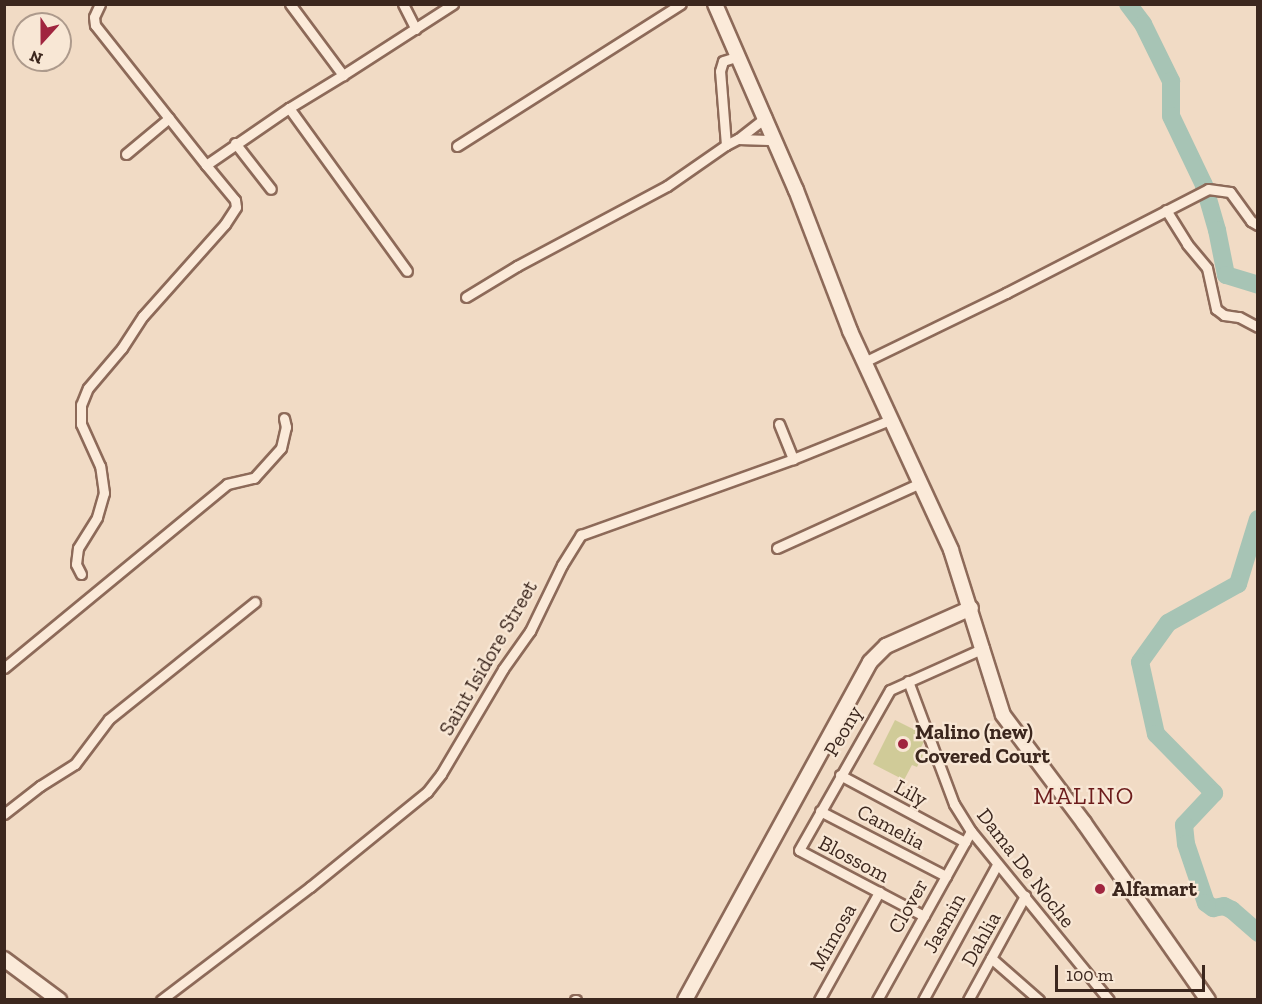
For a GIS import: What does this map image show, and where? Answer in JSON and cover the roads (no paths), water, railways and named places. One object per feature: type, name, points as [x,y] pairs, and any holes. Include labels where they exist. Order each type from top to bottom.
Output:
[{"type":"street","points":[[81,574],[76,564],[78,548],[97,517],[104,494],[100,466],[81,424],[81,405],[88,388],[123,348],[143,316],[225,224],[236,207],[234,200],[95,25],[94,17],[100,4]]},
{"type":"street","points":[[290,4],[343,75]]},
{"type":"street","points":[[403,4],[416,29]]},
{"type":"street","points":[[206,165],[289,108],[416,29],[441,8],[453,4]]},
{"type":"street","points":[[457,146],[681,4]]},
{"type":"street","points":[[715,4],[776,140],[864,362],[951,550],[984,648],[999,704],[1009,724],[1084,823],[1208,999]]},
{"type":"street","points":[[726,145],[720,71],[723,61],[739,56]]},
{"type":"street","points":[[289,108],[407,271]]},
{"type":"street","points":[[466,297],[517,266],[667,186],[738,139],[766,117]]},
{"type":"street","points":[[126,153],[169,118]]},
{"type":"street","points":[[738,139],[776,140]]},
{"type":"street","points":[[235,143],[271,189]]},
{"type":"street","points":[[864,362],[1006,293],[1208,189],[1230,192],[1251,221],[1257,225]]},
{"type":"street","points":[[1166,210],[1187,244],[1207,268],[1216,309],[1224,315],[1247,320],[1257,327]]},
{"type":"street","points":[[4,668],[227,484],[254,478],[281,448],[286,427],[284,418]]},
{"type":"street","name":"Saint Isidore Street","points":[[161,999],[310,887],[409,809],[427,792],[441,774],[502,669],[530,631],[562,565],[581,535],[793,459],[890,420]]},
{"type":"street","points":[[779,424],[793,459]]},
{"type":"street","points":[[777,548],[920,483]]},
{"type":"street","points":[[4,814],[40,786],[75,764],[109,719],[255,602]]},
{"type":"street","points":[[685,999],[870,662],[886,646],[971,608]]},
{"type":"street","name":"Peony","points":[[799,850],[885,695],[908,681],[984,648]]},
{"type":"street","name":"Dama De Noche","points":[[908,681],[954,804],[971,831],[1109,999]]},
{"type":"street","name":"Lily","points":[[840,775],[964,842]]},
{"type":"street","name":"Camelia","points":[[820,811],[946,876]]},
{"type":"street","name":"Clover","points":[[877,999],[971,831]]},
{"type":"street","name":"Blossom","points":[[799,850],[924,916]]},
{"type":"street","name":"Jasmin","points":[[923,999],[997,865]]},
{"type":"street","name":"Mimosa","points":[[819,999],[879,892]]},
{"type":"street","name":"Dahlia","points":[[968,999],[1024,896]]},
{"type":"street","points":[[991,958],[1039,999]]},
{"type":"street","points":[[4,959],[59,999]]},
{"type":"waterway","points":[[1128,4],[1143,24],[1171,81],[1171,116],[1204,185],[1217,230],[1226,275],[1258,285]]},
{"type":"waterway","points":[[1258,519],[1238,584],[1168,623],[1140,662],[1156,734],[1214,793],[1184,825],[1186,844],[1206,903],[1213,908],[1224,906],[1232,910],[1258,933]]},
{"type":"place","name":"Malino (new) Covered Court","points":[[903,744]]},
{"type":"place","name":"Alfamart","points":[[1100,889]]},
{"type":"district","name":"MALINO","points":[[1084,796]]}]
